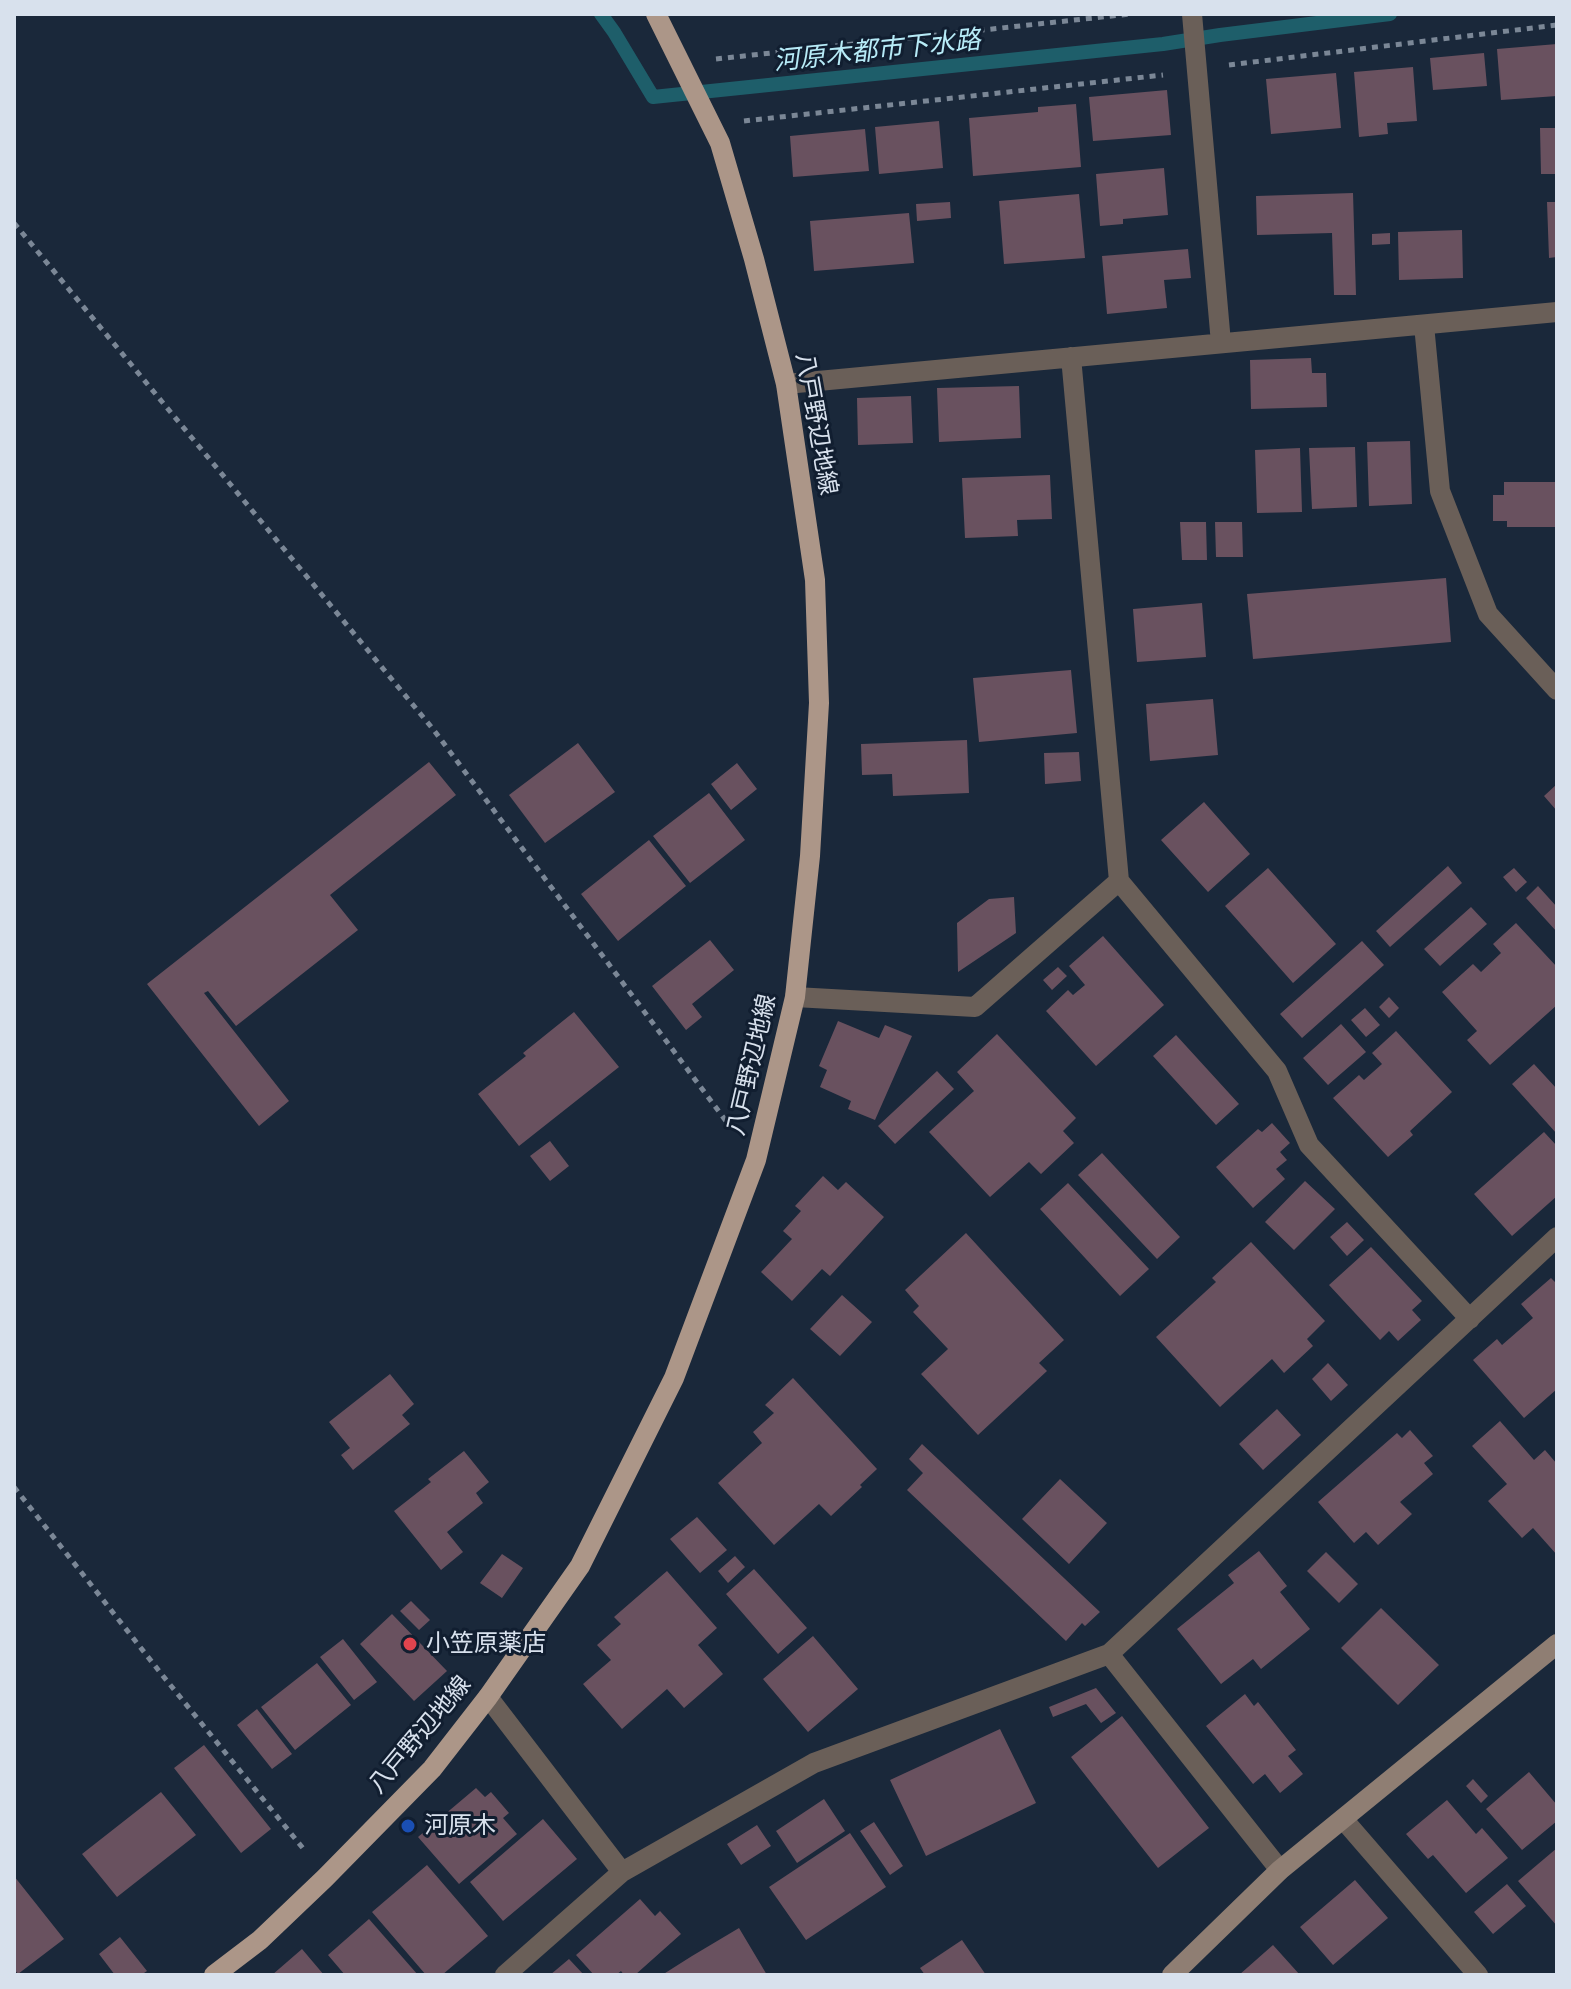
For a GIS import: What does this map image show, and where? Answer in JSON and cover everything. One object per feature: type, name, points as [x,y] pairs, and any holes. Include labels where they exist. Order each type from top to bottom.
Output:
[{"type":"main road","name":"八戸野辺地線","points":[[214,1975],[260,1940],[432,1769],[488,1697],[580,1566],[674,1378],[756,1160],[795,997],[810,856],[819,703],[815,580],[786,384],[754,259],[720,143],[656,14]]},
{"type":"street","points":[[1192,14],[1221,343]]},
{"type":"street","points":[[786,384],[1557,312]]},
{"type":"street","points":[[1424,325],[1440,491],[1488,614],[1557,690]]},
{"type":"street","points":[[1071,357],[1119,881],[1277,1071],[1309,1145],[1470,1319]]},
{"type":"street","points":[[795,997],[975,1007],[1119,881]]},
{"type":"street","points":[[505,1975],[622,1872],[814,1763],[1109,1654],[1557,1237]]},
{"type":"street","points":[[1172,1975],[1280,1870],[1557,1644]]},
{"type":"street","points":[[1109,1654],[1280,1870]]},
{"type":"street","points":[[488,1697],[622,1872]]},
{"type":"street","points":[[1343,1819],[1478,1975]]},
{"type":"path","points":[[715,59],[1130,14]]},
{"type":"path","points":[[743,121],[1197,70],[1557,25]]},
{"type":"path","points":[[14,223],[433,729],[756,1160]]},
{"type":"path","points":[[14,1487],[325,1878]]},
{"type":"building","points":[[1557,44],[1557,96],[1501,100],[1497,49]]},
{"type":"building","points":[[1484,53],[1487,86],[1433,90],[1430,58]]},
{"type":"building","points":[[1413,67],[1417,121],[1387,123],[1388,134],[1359,137],[1354,72]]},
{"type":"building","points":[[1336,73],[1341,128],[1271,134],[1266,79]]},
{"type":"building","points":[[1167,90],[1171,135],[1093,141],[1089,97]]},
{"type":"building","points":[[1076,104],[1081,167],[973,176],[969,118],[1038,112],[1038,107]]},
{"type":"building","points":[[939,121],[943,168],[879,174],[875,127]]},
{"type":"building","points":[[1540,128],[1557,128],[1557,174],[1541,174]]},
{"type":"building","points":[[865,129],[869,171],[793,177],[790,136]]},
{"type":"building","points":[[1164,168],[1168,215],[1123,219],[1123,224],[1100,226],[1096,174]]},
{"type":"building","points":[[1353,193],[1356,295],[1334,295],[1332,233],[1257,235],[1256,196]]},
{"type":"building","points":[[1079,194],[1085,258],[1004,264],[999,201]]},
{"type":"building","points":[[950,202],[951,218],[917,221],[916,204]]},
{"type":"building","points":[[1547,202],[1557,202],[1557,257],[1549,258]]},
{"type":"building","points":[[909,213],[914,263],[814,271],[810,221]]},
{"type":"building","points":[[1462,230],[1463,278],[1399,280],[1398,232]]},
{"type":"building","points":[[1390,233],[1390,244],[1372,245],[1372,234]]},
{"type":"building","points":[[1188,249],[1191,278],[1164,280],[1167,308],[1107,314],[1102,256]]},
{"type":"building","points":[[1311,358],[1312,373],[1326,373],[1327,407],[1251,409],[1250,360]]},
{"type":"building","points":[[1019,386],[1021,438],[939,442],[937,388]]},
{"type":"building","points":[[911,396],[913,443],[858,445],[857,398]]},
{"type":"building","points":[[1410,441],[1412,504],[1369,506],[1367,442]]},
{"type":"building","points":[[1355,447],[1357,507],[1312,509],[1309,448]]},
{"type":"building","points":[[1300,448],[1302,512],[1257,513],[1255,450]]},
{"type":"building","points":[[1050,475],[1052,519],[1017,520],[1018,536],[965,538],[962,478]]},
{"type":"building","points":[[1504,482],[1557,482],[1556,527],[1507,527],[1507,521],[1493,521],[1493,495],[1504,495]]},
{"type":"building","points":[[1180,522],[1206,522],[1207,560],[1182,560]]},
{"type":"building","points":[[1215,522],[1242,522],[1243,557],[1216,557]]},
{"type":"building","points":[[1446,578],[1451,642],[1253,659],[1247,594]]},
{"type":"building","points":[[1202,603],[1206,657],[1137,662],[1133,609]]},
{"type":"building","points":[[1071,670],[1077,733],[979,742],[973,678]]},
{"type":"building","points":[[1213,699],[1218,755],[1150,761],[1146,704]]},
{"type":"building","points":[[967,740],[969,793],[893,796],[892,774],[862,775],[861,744]]},
{"type":"building","points":[[578,743],[615,792],[545,843],[509,795]]},
{"type":"building","points":[[1079,752],[1081,781],[1045,784],[1044,753]]},
{"type":"building","points":[[429,762],[456,795],[330,895],[358,930],[236,1026],[208,991],[204,993],[289,1101],[259,1126],[147,984]]},
{"type":"building","points":[[737,763],[757,789],[731,810],[711,784]]},
{"type":"building","points":[[1557,784],[1557,811],[1544,796]]},
{"type":"building","points":[[709,793],[745,840],[690,883],[653,836]]},
{"type":"building","points":[[1204,802],[1250,854],[1208,892],[1161,840]]},
{"type":"building","points":[[649,840],[686,886],[618,941],[581,894]]},
{"type":"building","points":[[1448,866],[1462,883],[1390,947],[1376,931]]},
{"type":"building","points":[[1268,868],[1336,944],[1293,983],[1225,906]]},
{"type":"building","points":[[1514,868],[1527,882],[1516,892],[1503,877]]},
{"type":"building","points":[[1538,886],[1557,907],[1557,932],[1526,898]]},
{"type":"building","points":[[1014,897],[1016,933],[958,972],[957,923],[989,899]]},
{"type":"building","points":[[1471,907],[1487,924],[1440,966],[1424,949]]},
{"type":"building","points":[[1516,923],[1557,967],[1557,1005],[1490,1065],[1467,1040],[1477,1031],[1442,992],[1473,964],[1481,972],[1501,953],[1493,944]]},
{"type":"building","points":[[1103,936],[1164,1005],[1096,1066],[1046,1011],[1068,990],[1073,995],[1085,985],[1069,966]]},
{"type":"building","points":[[710,940],[734,970],[692,1004],[702,1017],[686,1030],[652,986]]},
{"type":"building","points":[[1362,941],[1384,965],[1302,1038],[1280,1014]]},
{"type":"building","points":[[1058,967],[1067,976],[1052,990],[1043,980]]},
{"type":"building","points":[[1389,997],[1399,1008],[1389,1018],[1379,1007]]},
{"type":"building","points":[[1365,1008],[1380,1025],[1366,1037],[1351,1020]]},
{"type":"building","points":[[574,1012],[619,1067],[519,1146],[478,1094]]},
{"type":"building","points":[[838,1021],[879,1038],[885,1025],[912,1036],[875,1120],[848,1109],[851,1101],[820,1087],[827,1070],[819,1066]]},
{"type":"building","points":[[1341,1024],[1366,1052],[1328,1085],[1303,1058]]},
{"type":"building","points":[[1396,1031],[1452,1092],[1410,1131],[1413,1135],[1388,1157],[1333,1098],[1359,1075],[1364,1080],[1382,1064],[1372,1053]]},
{"type":"building","points":[[997,1034],[1076,1118],[1063,1131],[1074,1143],[1041,1174],[1029,1162],[990,1197],[929,1132],[974,1091],[957,1072]]},
{"type":"building","points":[[1176,1035],[1239,1104],[1216,1125],[1153,1056]]},
{"type":"building","points":[[1534,1064],[1557,1089],[1557,1134],[1512,1084]]},
{"type":"building","points":[[937,1071],[954,1089],[895,1144],[878,1126]]},
{"type":"building","points":[[1272,1123],[1290,1143],[1280,1152],[1287,1160],[1276,1169],[1285,1179],[1253,1208],[1216,1167],[1258,1129],[1262,1132]]},
{"type":"building","points":[[1544,1132],[1557,1146],[1557,1196],[1512,1236],[1474,1194]]},
{"type":"building","points":[[550,1141],[569,1166],[550,1181],[530,1156]]},
{"type":"building","points":[[1102,1153],[1180,1237],[1157,1259],[1078,1175]]},
{"type":"building","points":[[823,1176],[838,1190],[846,1182],[884,1217],[830,1276],[822,1269],[792,1301],[761,1272],[792,1239],[783,1231],[801,1211],[795,1206]]},
{"type":"building","points":[[1305,1181],[1335,1209],[1294,1250],[1265,1222]]},
{"type":"building","points":[[1068,1183],[1149,1269],[1120,1296],[1040,1209]]},
{"type":"building","points":[[1347,1222],[1364,1240],[1347,1256],[1330,1237]]},
{"type":"building","points":[[966,1233],[1064,1340],[1039,1363],[1047,1371],[978,1435],[921,1374],[948,1349],[913,1312],[919,1306],[905,1290]]},
{"type":"building","points":[[1251,1242],[1325,1321],[1307,1339],[1313,1346],[1284,1373],[1272,1359],[1220,1407],[1156,1337],[1216,1282],[1212,1278]]},
{"type":"building","points":[[1371,1247],[1422,1301],[1412,1310],[1421,1320],[1398,1341],[1389,1331],[1380,1340],[1329,1285]]},
{"type":"building","points":[[1551,1278],[1557,1284],[1557,1389],[1524,1418],[1473,1360],[1497,1339],[1502,1345],[1533,1318],[1521,1304]]},
{"type":"building","points":[[842,1295],[872,1322],[840,1356],[810,1329]]},
{"type":"building","points":[[1328,1363],[1348,1385],[1331,1401],[1312,1379]]},
{"type":"building","points":[[390,1374],[414,1404],[402,1415],[410,1424],[353,1470],[341,1455],[350,1448],[329,1422]]},
{"type":"building","points":[[793,1378],[877,1469],[831,1516],[819,1504],[774,1545],[718,1483],[762,1443],[753,1432],[774,1413],[765,1405]]},
{"type":"building","points":[[1277,1409],[1301,1435],[1263,1470],[1239,1444]]},
{"type":"building","points":[[1500,1421],[1534,1460],[1545,1450],[1557,1464],[1557,1555],[1533,1528],[1522,1538],[1488,1501],[1507,1484],[1472,1446]]},
{"type":"building","points":[[1410,1430],[1433,1456],[1424,1463],[1433,1474],[1400,1502],[1412,1514],[1378,1545],[1366,1532],[1354,1543],[1318,1502],[1397,1433],[1402,1438]]},
{"type":"building","points":[[922,1444],[1100,1612],[1085,1626],[1082,1623],[1066,1641],[907,1490],[923,1473],[909,1459]]},
{"type":"building","points":[[464,1451],[489,1482],[476,1493],[483,1503],[447,1532],[463,1552],[441,1570],[394,1511]]},
{"type":"building","points":[[1060,1479],[1107,1523],[1069,1564],[1022,1519]]},
{"type":"building","points":[[697,1517],[727,1550],[700,1573],[670,1539]]},
{"type":"building","points":[[1259,1551],[1287,1586],[1280,1592],[1310,1629],[1261,1669],[1253,1659],[1221,1684],[1177,1629],[1234,1583],[1228,1575]]},
{"type":"building","points":[[1326,1552],[1358,1584],[1339,1603],[1307,1571]]},
{"type":"building","points":[[502,1554],[523,1568],[502,1598],[480,1583]]},
{"type":"building","points":[[735,1556],[745,1567],[728,1583],[718,1571]]},
{"type":"building","points":[[754,1569],[807,1628],[778,1654],[726,1594]]},
{"type":"building","points":[[667,1571],[717,1628],[698,1645],[723,1674],[684,1708],[667,1689],[622,1729],[583,1684],[611,1660],[597,1645],[621,1624],[614,1617]]},
{"type":"building","points":[[411,1601],[430,1620],[419,1630],[400,1611]]},
{"type":"building","points":[[1381,1608],[1439,1665],[1398,1705],[1341,1648]]},
{"type":"building","points":[[392,1614],[447,1671],[414,1701],[360,1644]]},
{"type":"building","points":[[813,1636],[858,1689],[808,1732],[763,1679]]},
{"type":"building","points":[[343,1639],[377,1682],[354,1700],[320,1657]]},
{"type":"building","points":[[317,1663],[351,1705],[295,1750],[261,1707]]},
{"type":"building","points":[[1096,1688],[1116,1713],[1101,1723],[1086,1704],[1053,1717],[1049,1707]]},
{"type":"building","points":[[1245,1694],[1254,1706],[1258,1702],[1296,1750],[1288,1756],[1303,1774],[1280,1793],[1265,1774],[1253,1784],[1206,1726]]},
{"type":"building","points":[[257,1709],[292,1754],[272,1769],[237,1725]]},
{"type":"building","points":[[1122,1716],[1209,1828],[1158,1868],[1071,1757]]},
{"type":"building","points":[[1000,1729],[1036,1803],[926,1856],[890,1780]]},
{"type":"building","points":[[204,1745],[271,1829],[241,1853],[174,1768]]},
{"type":"building","points":[[1529,1772],[1557,1805],[1557,1821],[1522,1850],[1486,1809]]},
{"type":"building","points":[[1473,1779],[1488,1796],[1481,1803],[1466,1786]]},
{"type":"building","points":[[476,1788],[485,1797],[491,1792],[509,1813],[503,1818],[517,1834],[459,1884],[418,1837]]},
{"type":"building","points":[[161,1792],[196,1835],[117,1897],[82,1854]]},
{"type":"building","points":[[824,1799],[845,1831],[797,1863],[776,1831]]},
{"type":"building","points":[[1447,1800],[1476,1834],[1482,1828],[1508,1858],[1466,1893],[1433,1855],[1428,1859],[1406,1834]]},
{"type":"building","points":[[543,1819],[577,1859],[503,1921],[470,1882]]},
{"type":"building","points":[[874,1822],[903,1866],[890,1875],[860,1831]]},
{"type":"building","points":[[757,1825],[771,1846],[741,1865],[727,1844]]},
{"type":"building","points":[[850,1833],[886,1887],[806,1940],[769,1887]]},
{"type":"building","points":[[1557,1848],[1557,1926],[1518,1881]]},
{"type":"building","points":[[427,1865],[488,1936],[442,1975],[426,1975],[372,1912]]},
{"type":"building","points":[[14,1876],[64,1939],[18,1974],[14,1969]]},
{"type":"building","points":[[1355,1880],[1388,1918],[1333,1965],[1300,1927]]},
{"type":"building","points":[[1507,1884],[1526,1906],[1493,1934],[1474,1912]]},
{"type":"building","points":[[640,1899],[655,1916],[660,1911],[681,1934],[635,1975],[624,1975],[621,1971],[616,1975],[594,1975],[576,1955]]},
{"type":"building","points":[[369,1919],[418,1975],[345,1975],[328,1955]]},
{"type":"building","points":[[739,1928],[767,1975],[662,1975],[692,1956]]},
{"type":"building","points":[[120,1937],[147,1971],[141,1975],[115,1975],[99,1954]]},
{"type":"building","points":[[962,1940],[986,1975],[925,1975],[920,1968]]},
{"type":"building","points":[[1273,1945],[1300,1975],[1239,1975]]},
{"type":"building","points":[[302,1949],[324,1975],[272,1975]]},
{"type":"building","points":[[569,1959],[584,1975],[550,1975]]},
{"type":"waterway","name":"河原木都市下水路","points":[[601,14],[653,97],[1163,44],[1390,14]]},
{"type":"place","name":"小笠原薬店","points":[[410,1644]]},
{"type":"place","name":"河原木","points":[[408,1826]]}]
